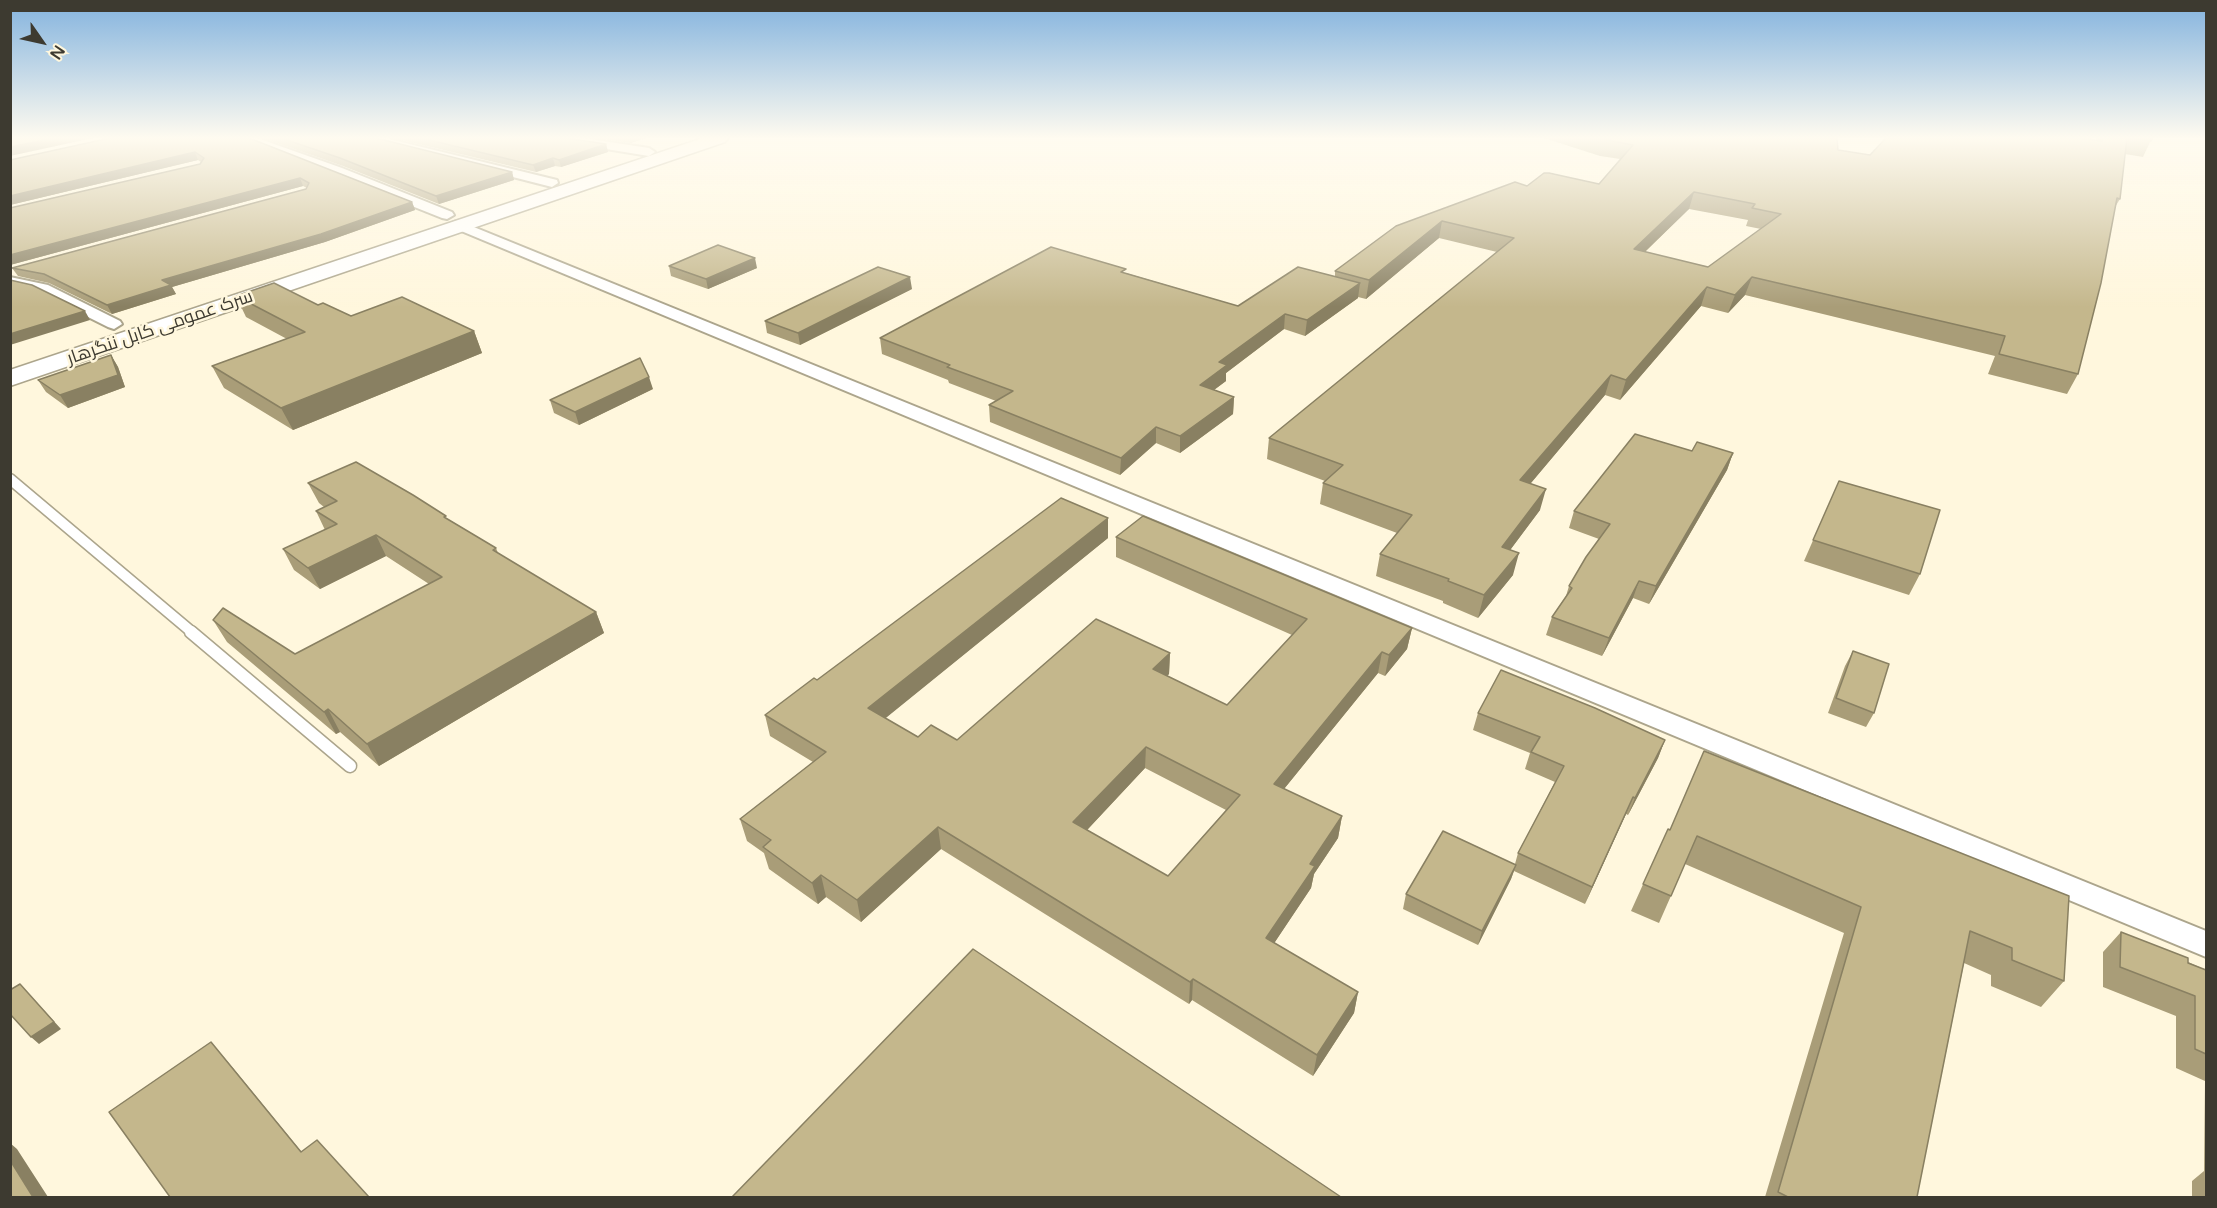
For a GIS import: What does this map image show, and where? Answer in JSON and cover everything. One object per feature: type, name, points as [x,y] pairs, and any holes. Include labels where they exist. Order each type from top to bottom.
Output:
[{"type":"highway","name":"سرک عمومی کابل ننگرهار","points":[[10,379],[519,194]]},
{"type":"highway","name":"سرک عمومی کابل ننگرهار","points":[[10,358],[530,194]]},
{"type":"street","points":[[392,194],[2206,944]]},
{"type":"street","points":[[14,274],[114,324]]},
{"type":"lane","points":[[10,479],[350,766]]},
{"type":"building","points":[[69,194],[238,194],[10,255],[10,208]]},
{"type":"building","points":[[286,194],[393,194],[412,202],[321,234],[162,280],[171,285],[107,305],[44,274],[12,268]]},
{"type":"building","points":[[1482,194],[1692,194],[1634,249],[1708,267],[1781,214],[1752,208],[1755,204],[1706,194],[2121,194],[2120,199],[2117,198],[2101,283],[2078,374],[1999,354],[2005,336],[1752,277],[1735,295],[1707,287],[1626,380],[1611,375],[1520,480],[1546,489],[1502,547],[1519,553],[1484,595],[1448,581],[1449,579],[1380,554],[1412,515],[1323,483],[1343,465],[1269,438],[1514,238],[1442,221],[1369,280],[1335,271],[1396,226]]},
{"type":"building","points":[[718,245],[755,258],[706,279],[669,266]]},
{"type":"building","points":[[1051,247],[1126,269],[1121,272],[1238,306],[1298,267],[1360,283],[1307,320],[1285,314],[1219,362],[1227,365],[1200,385],[1234,397],[1180,436],[1156,427],[1121,458],[989,405],[1013,391],[947,367],[950,365],[880,338]]},
{"type":"building","points":[[878,267],[910,277],[798,333],[765,321]]},
{"type":"building","points":[[10,280],[32,285],[85,311],[10,334]]},
{"type":"building","points":[[274,283],[318,305],[323,303],[351,316],[402,297],[474,331],[281,408],[212,366],[305,332],[236,296]]},
{"type":"building","points":[[111,355],[118,375],[60,395],[38,380]]},
{"type":"building","points":[[640,358],[649,377],[575,412],[550,400]]},
{"type":"building","points":[[1635,434],[1692,451],[1697,442],[1733,453],[1656,586],[1639,581],[1609,638],[1552,617],[1572,588],[1569,586],[1586,557],[1610,524],[1574,511]]},
{"type":"building","points":[[356,462],[413,495],[446,516],[444,517],[496,548],[493,550],[596,612],[367,744],[328,709],[324,712],[213,620],[223,608],[295,654],[442,577],[376,535],[308,568],[283,549],[337,524],[316,511],[337,501],[308,483]]},
{"type":"building","points":[[1839,481],[1940,510],[1920,574],[1813,540]]},
{"type":"building","points":[[1061,498],[1108,518],[868,708],[918,737],[931,725],[957,740],[1096,619],[1170,653],[1153,669],[1227,705],[1307,619],[1116,537],[1143,516],[1412,628],[1389,655],[1382,652],[1274,784],[1342,816],[1310,864],[1315,866],[1266,938],[1358,992],[1317,1055],[1193,979],[1190,982],[938,827],[857,900],[821,875],[812,883],[763,847],[771,840],[740,819],[826,752],[765,715],[814,678],[817,680]],"holes":[[[1146,747],[1240,795],[1168,876],[1073,822]]]},
{"type":"building","points":[[1853,651],[1889,664],[1874,713],[1836,698]]},
{"type":"building","points":[[1501,670],[1595,708],[1665,740],[1635,798],[1633,797],[1592,887],[1518,853],[1564,766],[1531,752],[1540,737],[1478,713]]},
{"type":"building","points":[[1704,751],[2069,896],[2064,981],[2012,960],[2012,948],[1970,931],[1917,1197],[1788,1197],[1778,1192],[1861,907],[1697,836],[1671,896],[1643,884],[1668,829],[1670,830]]},
{"type":"building","points":[[1443,831],[1516,865],[1482,931],[1406,894]]},
{"type":"building","points":[[2121,932],[2188,958],[2188,963],[2206,970],[2206,1054],[2195,1049],[2195,996],[2120,967]]},
{"type":"building","points":[[973,949],[1341,1197],[732,1197]]},
{"type":"building","points":[[20,984],[54,1022],[31,1037],[10,1014],[10,990]]},
{"type":"building","points":[[211,1042],[301,1152],[317,1140],[369,1197],[170,1197],[109,1112]]},
{"type":"building","points":[[10,1160],[33,1197],[10,1197]]}]
